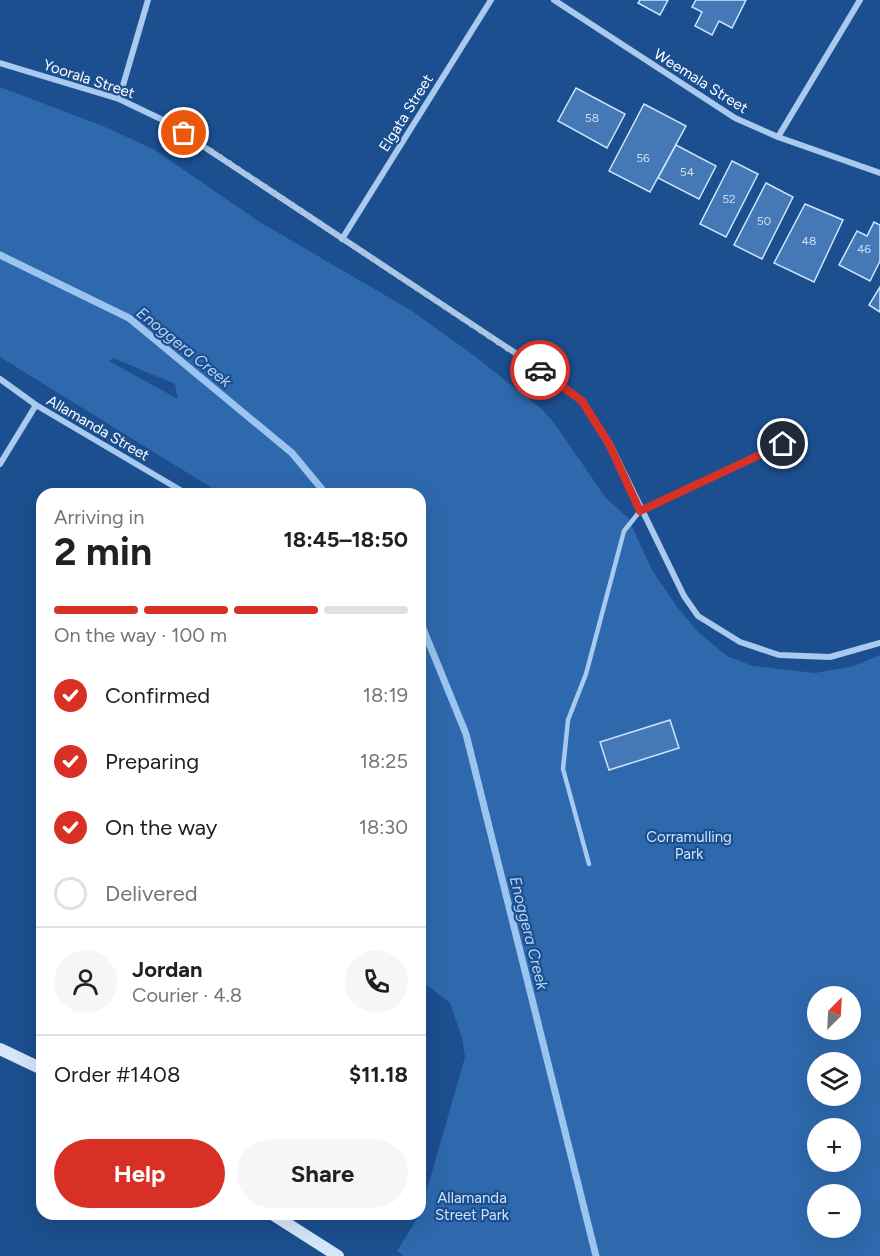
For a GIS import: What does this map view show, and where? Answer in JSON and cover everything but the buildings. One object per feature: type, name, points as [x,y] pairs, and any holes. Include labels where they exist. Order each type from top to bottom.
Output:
[{"type":"main road","points":[[0,1049],[36,1066]]},
{"type":"main road","points":[[281,1220],[338,1256]]},
{"type":"street","points":[[119,99],[148,0]]},
{"type":"street","name":"Elgata Street","points":[[342,239],[491,0]]},
{"type":"street","name":"Weemala Street","points":[[554,0],[735,118],[778,137],[880,173]]},
{"type":"street","points":[[778,137],[860,0]]},
{"type":"street","name":"Yoorala Street","points":[[0,63],[119,99],[165,121],[550,376],[582,401],[609,444],[640,511],[684,596],[698,616],[740,642],[779,655],[831,657],[880,643]]},
{"type":"street","name":"Allamanda Street","points":[[0,378],[36,405],[177,488]]},
{"type":"street","points":[[0,464],[36,405]]},
{"type":"street","points":[[640,511],[803,434]]},
{"type":"lane","points":[[589,864],[563,769],[568,720],[586,674],[624,531],[640,511]]},
{"type":"green space","name":"Corramulling Park","points":[[0,87],[103,126],[155,150],[258,221],[412,311],[472,354],[543,410],[554,423],[606,498],[628,518],[652,570],[677,607],[698,632],[727,656],[753,666],[815,673],[854,666],[880,655],[880,1256],[404,1256],[397,1251],[416,1220],[426,1220],[426,1193],[465,1057],[462,1038],[450,1003],[426,985],[426,488],[212,488],[0,357]],"holes":[[[113,358],[175,384],[178,399],[109,361]]]},
{"type":"waterway","name":"Enoggera Creek","points":[[0,255],[129,318],[292,453],[321,488]]},
{"type":"waterway","name":"Enoggera Creek","points":[[426,636],[466,734],[596,1256]]},
{"type":"way so far","points":[[184,133],[540,370]]},
{"type":"route","points":[[540,370],[582,401],[609,444],[640,511],[783,444]]},
{"type":"park label","name":"Allamanda Street Park","points":[[472,1206]]}]
